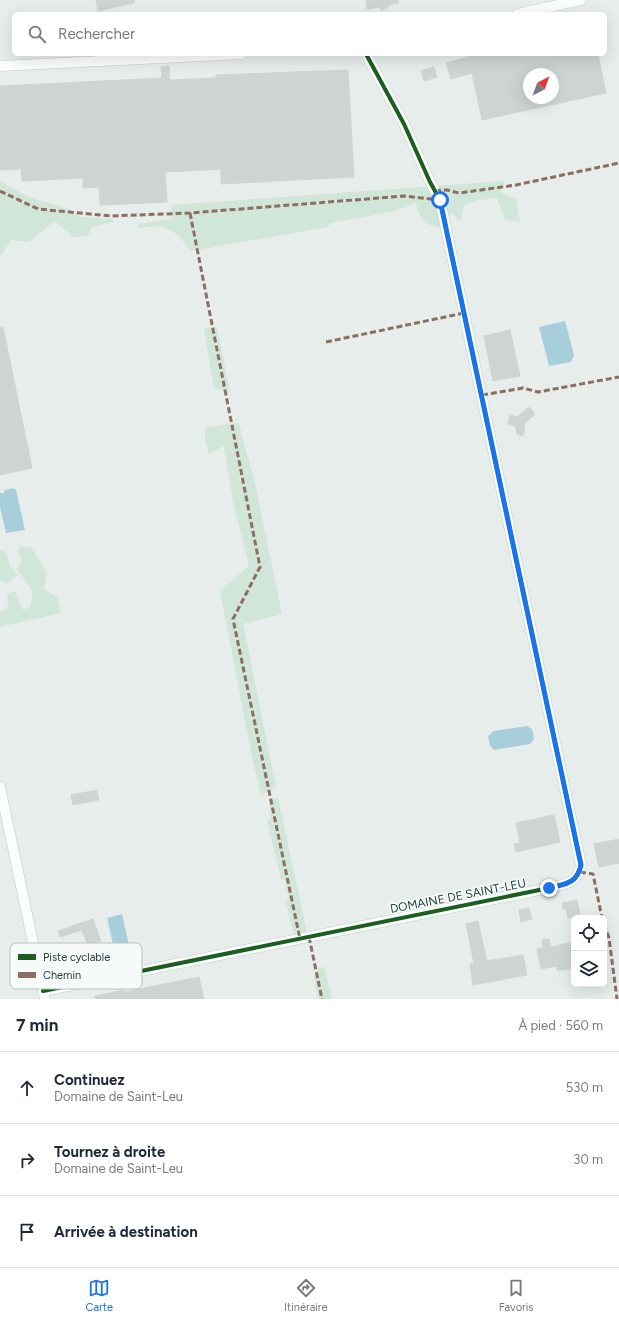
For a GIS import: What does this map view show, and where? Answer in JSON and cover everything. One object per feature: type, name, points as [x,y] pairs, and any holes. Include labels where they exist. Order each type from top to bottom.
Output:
[{"type":"street","points":[[526,12],[581,0]]},
{"type":"street","points":[[0,66],[202,56]]},
{"type":"street","name":"DOMAINE DE SAINT-LEU","points":[[142,974],[549,888],[571,882],[580,872],[581,865],[440,200],[430,182],[404,124],[367,56]]},
{"type":"street","name":"DOMAINE DE SAINT-LEU","points":[[0,787],[33,943]]},
{"type":"street","name":"DOMAINE DE SAINT-LEU","points":[[44,995],[72,989]]},
{"type":"green space","points":[[0,181],[28,197],[66,208],[80,217],[112,219],[114,222],[92,227],[88,236],[73,237],[55,221],[29,242],[11,240],[0,257]]},
{"type":"green space","points":[[505,181],[500,192],[516,199],[520,222],[505,220],[497,198],[479,200],[464,205],[461,221],[450,213],[442,228],[426,224],[418,212],[416,203],[395,211],[330,223],[328,227],[191,251],[177,234],[161,226],[138,228],[138,224],[172,219],[171,205]]},
{"type":"green space","points":[[217,327],[230,392],[214,388],[204,328]]},
{"type":"green space","points":[[239,423],[254,478],[282,614],[243,624],[276,787],[261,795],[252,757],[220,591],[249,566],[233,502],[224,446],[209,454],[205,441],[205,428]]},
{"type":"green space","points":[[21,546],[31,547],[47,572],[44,589],[58,598],[61,613],[0,627],[0,612],[8,607],[7,594],[15,591],[23,610],[30,607],[33,592],[17,569],[22,560],[17,551]]},
{"type":"green space","points":[[5,550],[10,566],[18,575],[6,584],[0,580],[0,551]]},
{"type":"green space","points":[[278,797],[307,933],[294,935],[286,902],[289,899],[285,880],[281,880],[267,820],[271,818],[269,802]]},
{"type":"green space","points":[[324,967],[332,999],[318,999],[314,978],[318,968]]},
{"type":"water","points":[[565,321],[574,355],[571,362],[549,366],[539,327]]},
{"type":"water","points":[[14,488],[16,490],[25,530],[6,533],[0,507],[0,493],[4,493],[5,490]]},
{"type":"water","points":[[527,726],[532,729],[534,739],[530,744],[494,750],[490,746],[488,736],[494,731]]},
{"type":"water","points":[[122,914],[129,943],[113,943],[107,918]]},
{"type":"building","points":[[96,0],[134,0],[134,3],[98,11]]},
{"type":"building","points":[[366,0],[398,0],[398,3],[388,5],[388,8],[381,10],[380,7],[367,9]]},
{"type":"building","points":[[468,56],[598,56],[606,93],[559,103],[559,68],[523,68],[523,104],[555,104],[482,120],[472,73],[451,79],[446,63]]},
{"type":"building","points":[[169,66],[170,80],[216,78],[216,75],[348,70],[354,177],[221,184],[221,169],[165,172],[167,202],[100,205],[99,187],[83,188],[83,178],[22,181],[21,169],[0,170],[0,86],[162,78],[161,67]]},
{"type":"building","points":[[434,67],[437,77],[424,81],[421,71]]},
{"type":"building","points":[[0,327],[3,327],[32,468],[0,475]]},
{"type":"building","points":[[510,330],[520,376],[493,381],[484,336]]},
{"type":"building","points":[[529,407],[535,414],[524,424],[525,432],[522,436],[517,434],[515,426],[508,424],[510,415],[517,417]]},
{"type":"building","points":[[97,790],[99,800],[73,805],[71,795]]},
{"type":"building","points":[[554,815],[560,842],[516,852],[514,844],[520,843],[516,823]]},
{"type":"building","points":[[619,839],[619,863],[599,867],[594,844]]},
{"type":"building","points":[[577,900],[580,915],[571,915],[571,918],[568,918],[566,909],[563,909],[562,903]]},
{"type":"building","points":[[529,908],[532,919],[521,922],[519,910]]},
{"type":"building","points":[[93,919],[101,941],[96,943],[87,943],[82,930],[60,937],[58,931]]},
{"type":"building","points":[[478,921],[487,961],[523,955],[527,975],[473,985],[470,964],[474,964],[466,924]]},
{"type":"building","points":[[549,939],[551,947],[571,943],[571,969],[557,971],[557,966],[541,969],[537,949],[543,948],[542,940]]},
{"type":"building","points":[[199,977],[204,999],[95,999],[95,996],[124,990],[125,992]]},
{"type":"marked path","points":[[435,191],[447,190],[459,193],[516,185],[619,163]]},
{"type":"marked path","points":[[0,191],[38,209],[111,216],[190,213],[404,196],[440,200]]},
{"type":"marked path","points":[[190,213],[260,567],[233,619],[300,939]]},
{"type":"marked path","points":[[326,342],[464,313]]},
{"type":"marked path","points":[[482,395],[523,388],[538,392],[619,377]]},
{"type":"marked path","points":[[580,872],[593,874],[601,915]]},
{"type":"marked path","points":[[607,932],[617,999]]},
{"type":"marked path","points":[[309,937],[322,999]]},
{"type":"cycle path","points":[[142,971],[549,888],[573,880],[577,876],[581,865],[440,200],[430,182],[404,124],[367,56]]},
{"type":"cycle path","points":[[43,991],[53,989]]},
{"type":"route","points":[[440,200],[581,865],[580,872],[571,882],[549,888]]}]
